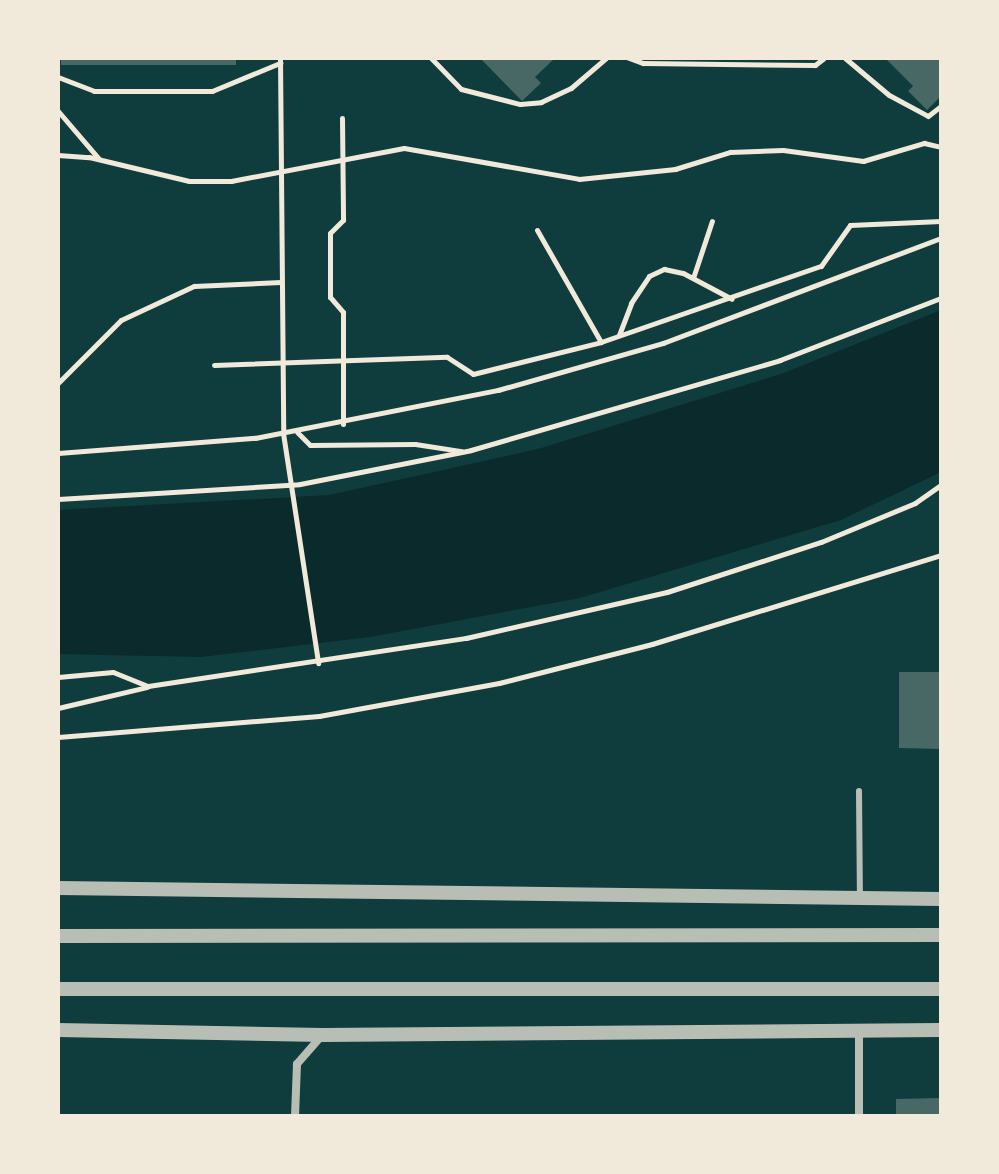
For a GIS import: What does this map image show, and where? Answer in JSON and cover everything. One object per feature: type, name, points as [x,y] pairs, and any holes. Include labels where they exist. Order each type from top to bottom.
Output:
[{"type":"street","points":[[58,888],[941,899]]},
{"type":"street","points":[[58,936],[941,935]]},
{"type":"street","points":[[58,989],[941,989]]},
{"type":"street","points":[[58,1030],[322,1035],[941,1030]]},
{"type":"street","points":[[859,1030],[859,1116]]},
{"type":"street","points":[[295,1116],[297,1064],[322,1035]]},
{"type":"lane","points":[[859,791],[860,899]]},
{"type":"path","points":[[431,58],[461,89],[520,104],[541,102],[571,88],[606,58]]},
{"type":"path","points":[[629,58],[643,63],[799,65],[815,65],[824,58]]},
{"type":"path","points":[[845,58],[889,95],[928,116],[941,106]]},
{"type":"path","points":[[58,77],[94,91],[212,91],[280,60],[283,433],[294,484],[318,663]]},
{"type":"path","points":[[58,111],[99,159]]},
{"type":"path","points":[[342,118],[343,220],[330,233],[330,297],[343,312],[343,424]]},
{"type":"path","points":[[58,155],[99,159],[189,181],[231,181],[404,148],[579,179],[675,169],[730,152],[783,150],[863,161],[924,143],[941,147]]},
{"type":"path","points":[[693,278],[712,221]]},
{"type":"path","points":[[214,365],[447,357],[473,374],[601,342],[821,266],[850,225],[941,221]]},
{"type":"path","points":[[537,230],[601,342]]},
{"type":"path","points":[[58,453],[297,431],[498,390],[663,343],[941,238]]},
{"type":"path","points":[[619,336],[631,303],[649,276],[664,269],[693,278],[732,299]]},
{"type":"path","points":[[58,383],[121,320],[194,286],[281,282]]},
{"type":"path","points":[[58,499],[294,484],[464,451],[780,360],[941,298]]},
{"type":"path","points":[[297,431],[310,445],[415,444],[464,451]]},
{"type":"path","points":[[58,708],[148,686],[318,663],[466,638],[667,592],[821,542],[915,503],[941,485]]},
{"type":"path","points":[[58,737],[319,716],[499,683],[652,644],[941,555]]},
{"type":"path","points":[[58,677],[113,672],[148,686]]},
{"type":"water","points":[[941,310],[941,472],[841,520],[580,598],[370,637],[201,657],[58,654],[58,510],[329,495],[538,449],[781,374]]},
{"type":"building","points":[[61,58],[236,58],[236,65],[61,65]]},
{"type":"building","points":[[480,58],[555,58],[535,77],[541,83],[522,101]]},
{"type":"building","points":[[885,58],[941,58],[941,96],[927,110],[908,91],[913,86]]},
{"type":"building","points":[[899,672],[941,672],[941,749],[899,748]]},
{"type":"building","points":[[941,1098],[941,1116],[896,1116],[896,1099]]}]
